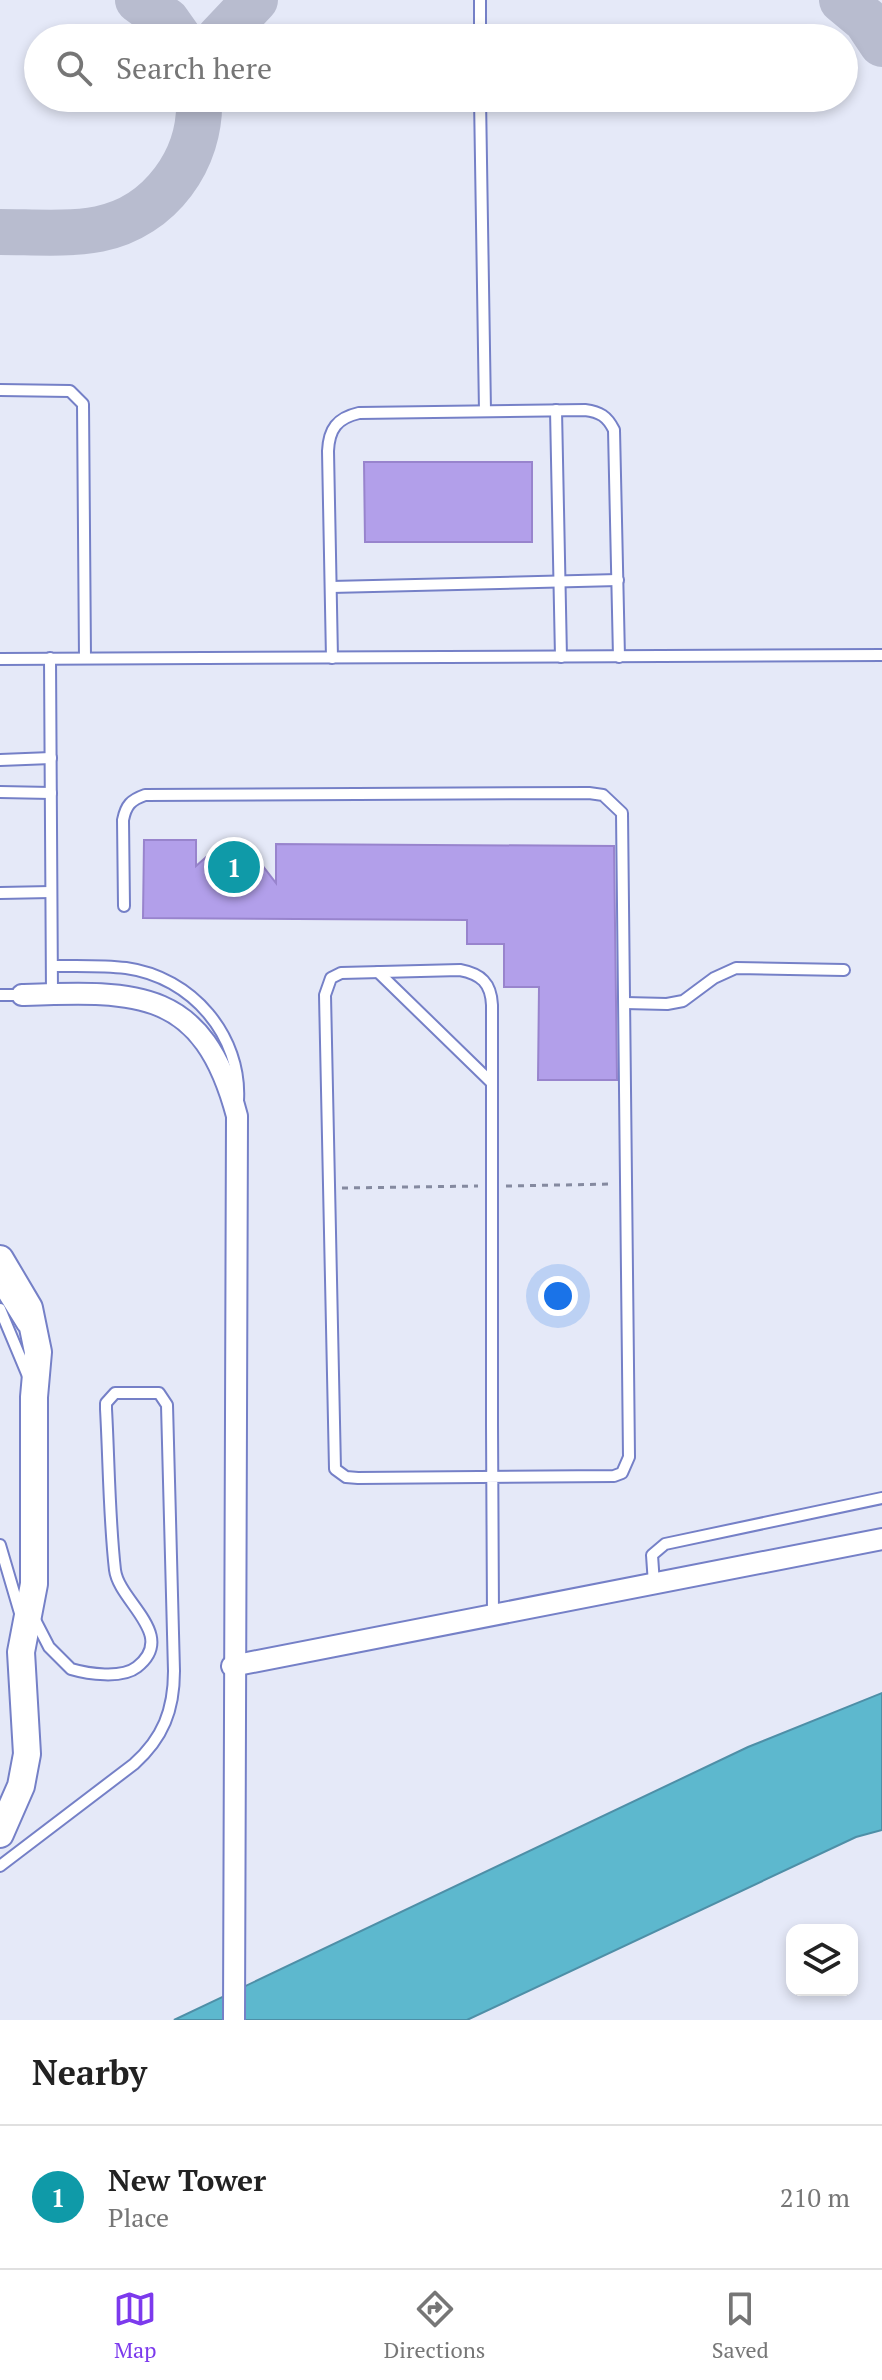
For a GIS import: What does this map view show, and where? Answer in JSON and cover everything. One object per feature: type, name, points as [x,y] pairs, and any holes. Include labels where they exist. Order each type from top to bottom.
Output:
[{"type":"street","points":[[22,995],[118,993],[158,1004],[192,1026],[217,1057],[237,1116],[232,1666],[234,2020]]},
{"type":"street","points":[[0,1259],[29,1308],[36,1328],[34,1584],[27,1617],[22,1680],[27,1754],[21,1786],[0,1834]]},
{"type":"street","points":[[232,1666],[882,1539]]},
{"type":"lane","points":[[480,0],[480,24]]},
{"type":"lane","points":[[480,112],[485,411]]},
{"type":"lane","points":[[0,390],[70,391],[83,404],[85,658]]},
{"type":"lane","points":[[556,410],[561,657]]},
{"type":"lane","points":[[332,658],[328,451],[329,437],[335,425],[346,416],[359,413],[556,410],[598,412],[609,419],[614,430],[619,657]]},
{"type":"lane","points":[[331,587],[618,580]]},
{"type":"lane","points":[[0,659],[882,655]]},
{"type":"lane","points":[[50,658],[52,994]]},
{"type":"lane","points":[[0,760],[51,758]]},
{"type":"lane","points":[[0,792],[51,793]]},
{"type":"lane","points":[[124,906],[123,820],[126,808],[134,799],[145,795],[603,795],[622,813],[625,826],[627,1466],[614,1476],[492,1477],[358,1478],[346,1477],[335,1469],[325,995],[331,978],[341,973],[460,970],[475,973],[491,992],[492,1083],[492,1477],[493,1616]]},
{"type":"lane","points":[[0,893],[51,892]]},
{"type":"lane","points":[[52,966],[126,968],[160,978],[190,995],[214,1019],[232,1053],[239,1089],[237,1116]]},
{"type":"lane","points":[[625,1003],[683,1001],[714,978],[736,968],[844,970]]},
{"type":"lane","points":[[378,972],[492,1083]]},
{"type":"lane","points":[[0,995],[22,995]]},
{"type":"lane","points":[[0,1289],[25,1328],[35,1388]]},
{"type":"lane","points":[[0,1309],[35,1388]]},
{"type":"lane","points":[[0,1545],[27,1617],[49,1647],[71,1669],[125,1673],[146,1658],[150,1649],[148,1624],[116,1575],[106,1409],[115,1393],[159,1393],[167,1405],[174,1682],[170,1713],[150,1750],[0,1866]]},
{"type":"lane","points":[[654,1584],[652,1555],[665,1544],[882,1498]]},
{"type":"water","points":[[882,1693],[882,1830],[856,1837],[467,2020],[174,2020],[748,1747]]},
{"type":"building","points":[[364,462],[532,462],[532,542],[365,542]]},
{"type":"building","points":[[144,840],[196,840],[196,866],[221,844],[245,843],[276,883],[276,844],[614,846],[617,1080],[538,1080],[539,987],[504,987],[504,944],[467,944],[467,920],[143,918]]},
{"type":"taxiway","points":[[138,0],[169,24]]},
{"type":"taxiway","points":[[232,24],[255,0]]},
{"type":"taxiway","points":[[842,0],[866,20],[882,44]]},
{"type":"taxiway","points":[[0,232],[87,231],[121,222],[141,212],[173,182],[185,163],[193,143],[198,112]]},
{"type":"place","name":"New Tower","points":[[234,867]]}]
